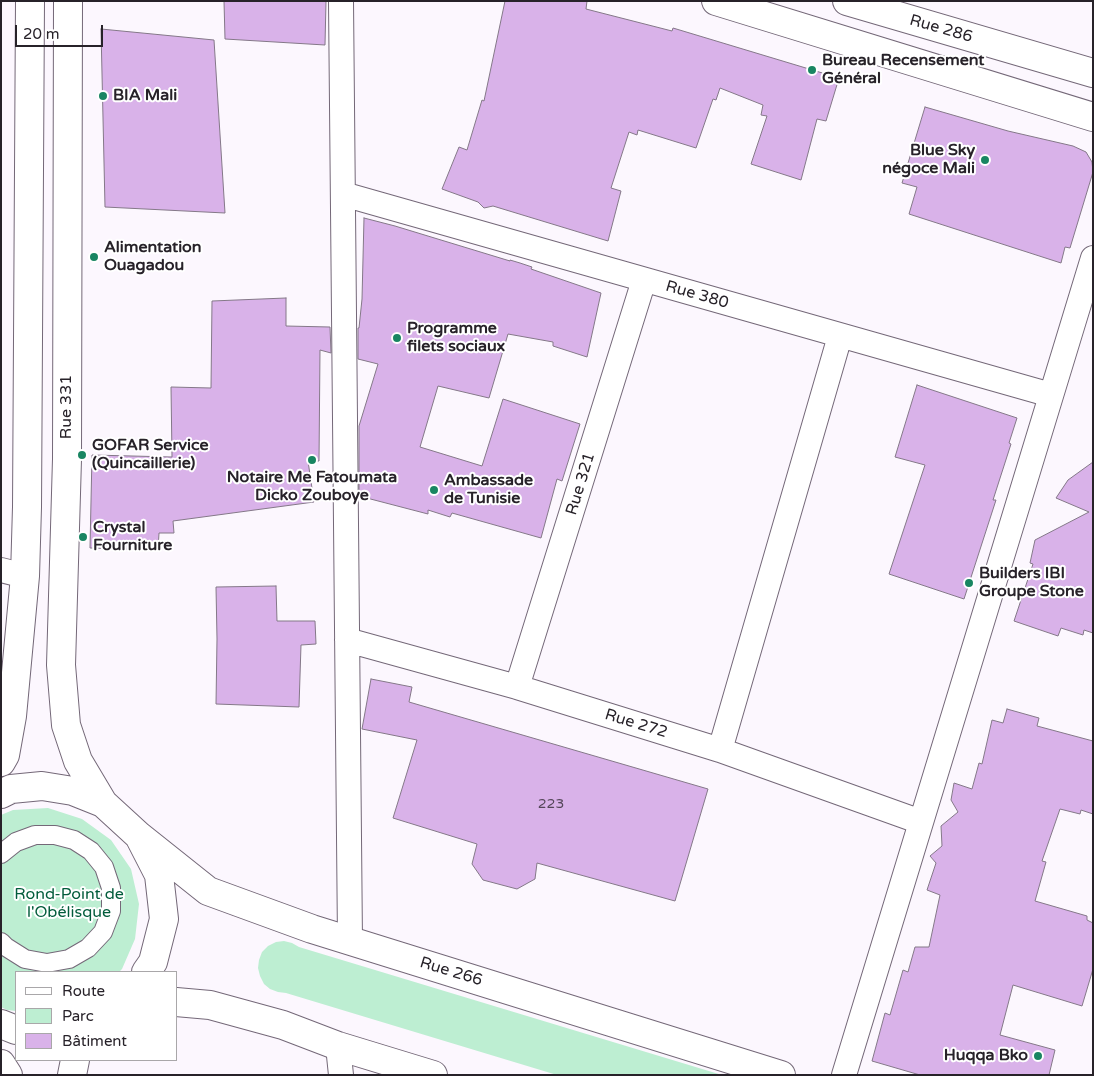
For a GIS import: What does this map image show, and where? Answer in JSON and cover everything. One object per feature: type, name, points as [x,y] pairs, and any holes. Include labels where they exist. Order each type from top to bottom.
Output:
[{"type":"main road","points":[[1,762],[5,755],[12,716],[13,573],[27,497],[30,1]]},
{"type":"main road","name":"Rue 331","points":[[68,1],[67,459],[61,665],[66,724],[78,761],[103,803]]},
{"type":"main road","points":[[716,1],[1093,117]]},
{"type":"main road","name":"Rue 286","points":[[847,1],[1093,72]]},
{"type":"main road","points":[[1,794],[11,789],[42,786],[73,790],[103,803],[139,836],[159,875],[164,919],[153,962],[147,971]]},
{"type":"main road","name":"Rue 266","points":[[139,836],[208,891],[312,929],[781,1075]]},
{"type":"main road","points":[[178,1002],[210,1005],[283,1025],[338,1046],[433,1075]]},
{"type":"main road","points":[[1,1024],[15,1030]]},
{"type":"main road","points":[[72,1075],[75,1061]]},
{"type":"main road","points":[[1,1064],[8,1075]]},
{"type":"street","points":[[341,1],[350,941]]},
{"type":"street","name":"Rue 380","points":[[343,194],[1051,395]]},
{"type":"street","points":[[844,1075],[1093,258]]},
{"type":"street","name":"Rue 321","points":[[517,687],[644,280]]},
{"type":"street","points":[[720,750],[840,336]]},
{"type":"street","name":"Rue 272","points":[[347,640],[517,687],[720,750],[921,822]]},
{"type":"street","points":[[1,854],[16,842],[35,835],[55,834],[74,840],[91,851],[104,867],[111,888],[111,911],[103,932],[88,948],[69,959],[47,963],[25,958],[1,942]]},
{"type":"street","points":[[338,1046],[341,1075]]},
{"type":"green space","name":"Rond-Point de l'Obélisque","points":[[48,808],[82,819],[111,840],[131,869],[139,904],[135,939],[120,971],[15,971],[15,1011],[1,1007],[1,815],[13,810]]},
{"type":"green space","points":[[284,941],[722,1075],[557,1075],[278,992],[264,984],[258,968],[262,952],[276,942]]},
{"type":"building","points":[[224,1],[326,1],[325,45],[225,39]]},
{"type":"building","points":[[505,1],[587,1],[586,9],[672,31],[673,28],[839,78],[826,121],[817,119],[801,180],[751,164],[767,116],[761,115],[763,105],[720,88],[716,100],[713,99],[696,148],[638,130],[637,135],[629,132],[611,188],[621,191],[608,241],[493,206],[484,208],[478,202],[442,189],[459,147],[467,150],[482,100],[484,101]]},
{"type":"building","points":[[101,29],[214,40],[225,213],[105,207]]},
{"type":"building","points":[[925,107],[1008,131],[1073,146],[1086,152],[1092,162],[1093,172],[1070,248],[1065,247],[1061,263],[909,214],[917,187],[902,183]]},
{"type":"building","points":[[364,218],[520,263],[532,267],[531,269],[601,293],[587,357],[553,346],[553,342],[508,334],[489,398],[438,386],[420,447],[482,466],[503,399],[580,424],[562,481],[557,479],[541,538],[452,513],[450,517],[428,510],[428,514],[359,496],[359,426],[378,364],[358,359]]},
{"type":"building","points":[[286,298],[286,326],[330,327],[331,353],[320,350],[319,461],[308,461],[314,502],[173,521],[174,533],[159,533],[158,550],[90,548],[92,455],[172,457],[171,387],[211,388],[212,301]]},
{"type":"building","points":[[917,385],[1017,418],[1009,443],[1011,444],[993,500],[996,500],[964,599],[889,574],[925,465],[895,457]]},
{"type":"building","points":[[1093,462],[1093,633],[1084,630],[1083,635],[1061,628],[1058,636],[1014,621],[1033,564],[1030,563],[1035,540],[1089,512],[1056,498],[1068,480]]},
{"type":"building","points":[[276,586],[277,621],[315,621],[316,644],[301,645],[299,707],[216,704],[216,587]]},
{"type":"building","points":[[371,679],[412,687],[409,702],[708,789],[675,901],[537,863],[535,879],[517,889],[483,880],[472,864],[477,844],[393,818],[417,740],[362,729]]},
{"type":"building","points":[[1007,709],[1039,718],[1037,726],[1093,741],[1093,814],[1081,810],[1080,814],[1060,809],[1042,861],[1046,862],[1035,901],[1087,916],[1087,920],[1093,923],[1093,969],[1082,1006],[1013,985],[1000,1035],[1055,1050],[1049,1075],[920,1075],[872,1061],[885,1013],[890,1015],[903,970],[908,972],[915,947],[929,947],[940,895],[927,890],[936,863],[930,856],[942,846],[941,826],[958,812],[951,800],[954,783],[972,789],[979,763],[982,764],[992,720],[1003,723]]},
{"type":"place","name":"Bureau Recensement Général","points":[[812,70]]},
{"type":"place","name":"BIA Mali","points":[[103,96]]},
{"type":"place","name":"Blue Sky négoce Mali","points":[[985,160]]},
{"type":"place","name":"Alimentation Ouagadou","points":[[94,257]]},
{"type":"place","name":"Programme filets sociaux","points":[[397,338]]},
{"type":"place","name":"GOFAR Service (Quincaillerie)","points":[[82,455]]},
{"type":"place","name":"Notaire Me Fatoumata Dicko Zouboye","points":[[312,460]]},
{"type":"place","name":"Ambassade de Tunisie","points":[[434,490]]},
{"type":"place","name":"Crystal Fourniture","points":[[83,537]]},
{"type":"place","name":"Builders IBI Groupe Stone","points":[[969,583]]},
{"type":"place","name":"Huqqa Bko","points":[[1038,1056]]}]
